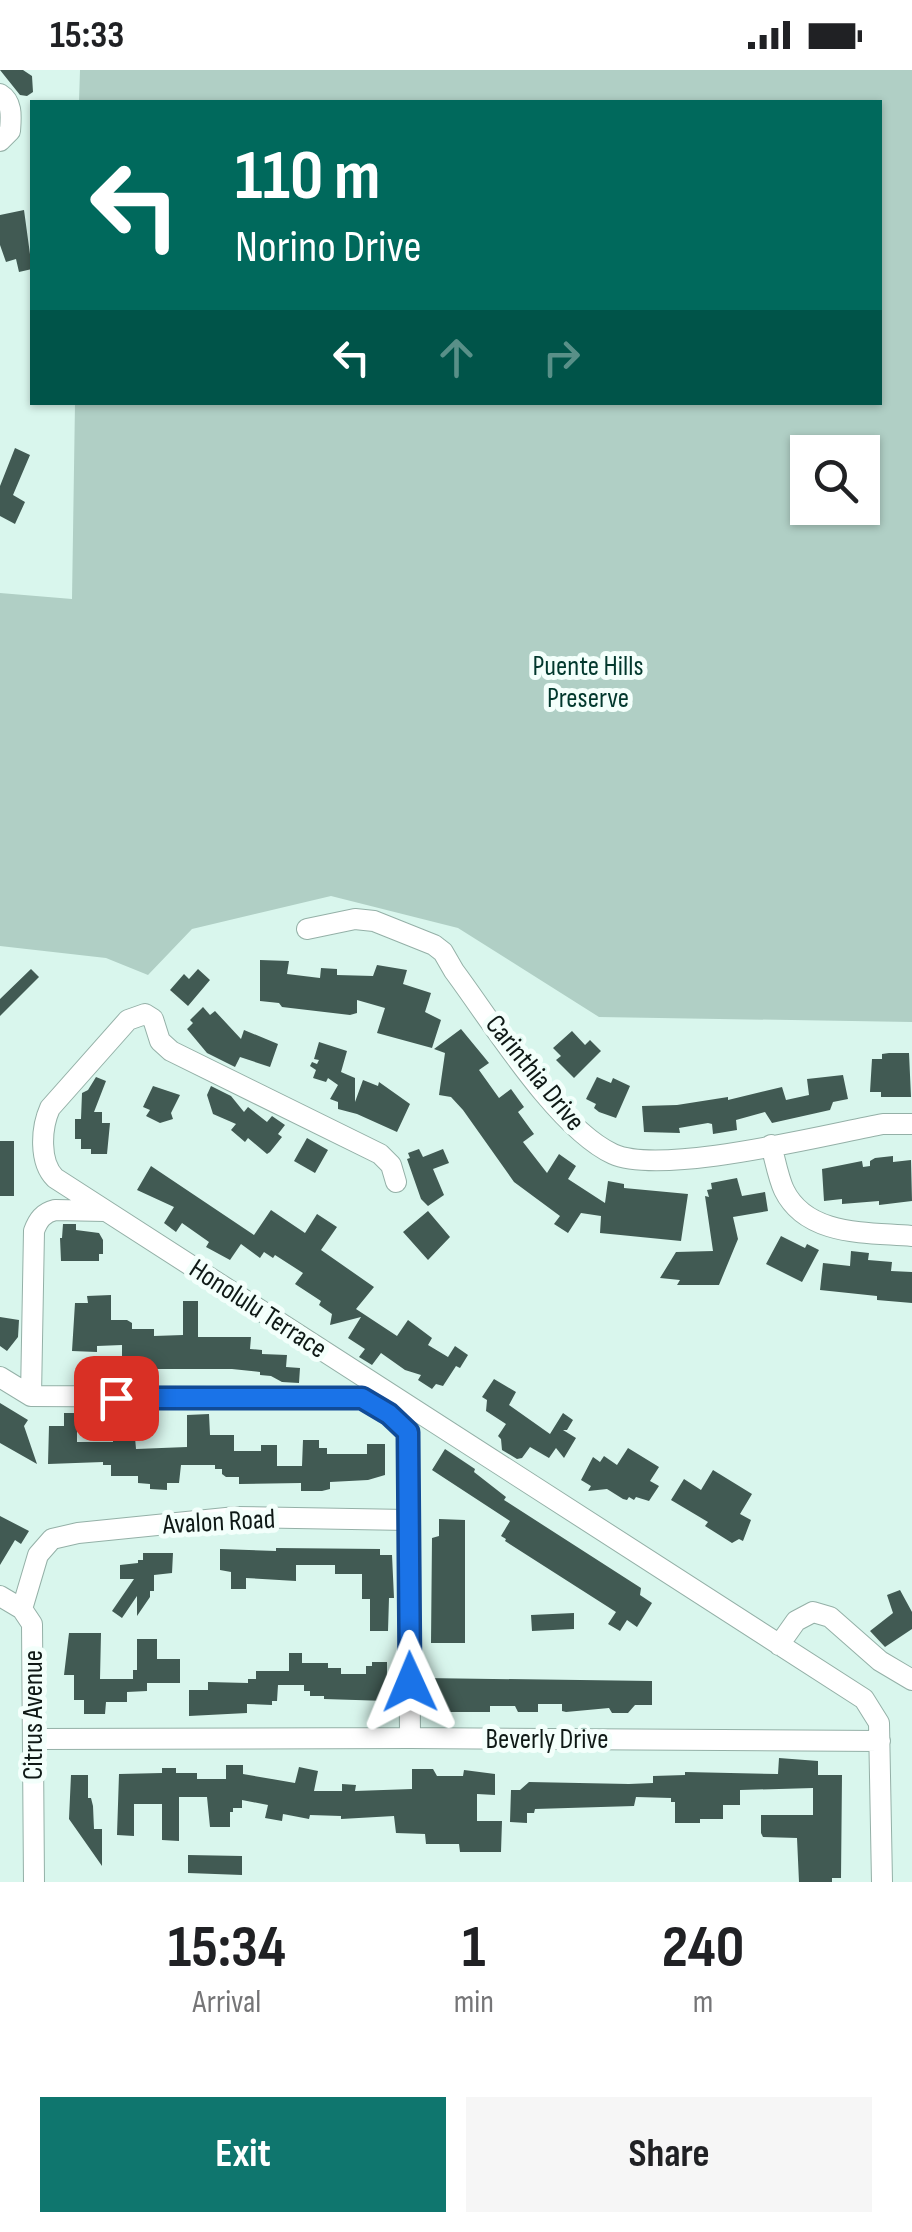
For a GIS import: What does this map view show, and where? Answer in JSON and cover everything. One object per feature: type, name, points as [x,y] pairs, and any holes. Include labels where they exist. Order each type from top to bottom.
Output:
[{"type":"street","points":[[0,94],[7,98],[12,113],[10,131],[0,141]]},
{"type":"street","name":"Carinthia Drive","points":[[307,929],[365,919],[395,927],[434,945],[561,1114],[613,1154],[638,1162],[667,1162],[883,1124],[912,1124]]},
{"type":"street","name":"Honolulu Terrace","points":[[396,1182],[392,1164],[380,1154],[171,1051],[160,1041],[153,1019],[140,1014],[128,1020],[50,1108],[46,1118],[46,1168],[56,1178],[864,1699],[877,1716],[880,1741]]},
{"type":"street","points":[[771,1144],[787,1196],[813,1220],[838,1229],[912,1236]]},
{"type":"street","points":[[31,1396],[37,1222],[56,1210],[107,1211]]},
{"type":"street","points":[[0,1377],[31,1396],[362,1398],[389,1414],[408,1432],[410,1738]]},
{"type":"street","name":"Avalon Road","points":[[38,1555],[52,1539],[78,1533],[236,1517],[408,1520]]},
{"type":"street","name":"Citrus Avenue","points":[[34,1882],[32,1624],[22,1609],[38,1555]]},
{"type":"street","points":[[0,1596],[22,1609]]},
{"type":"street","points":[[779,1646],[796,1621],[813,1612],[830,1617],[880,1661],[912,1680]]},
{"type":"street","name":"Beverly Drive","points":[[34,1740],[880,1741]]},
{"type":"street","points":[[880,1741],[882,1882]]},
{"type":"green space","name":"Puente Hills Preserve","points":[[80,70],[912,70],[912,1022],[599,1017],[458,928],[331,896],[192,929],[148,975],[106,958],[0,946],[0,593],[72,599],[75,405],[882,405],[882,100],[79,100]]},
{"type":"building","points":[[0,70],[23,70],[32,76],[33,92],[20,95]]},
{"type":"building","points":[[24,210],[30,269],[19,272],[16,259],[6,262],[0,245],[0,215]]},
{"type":"building","points":[[15,448],[30,455],[13,495],[25,502],[15,524],[0,516],[0,486]]},
{"type":"building","points":[[260,960],[289,961],[287,974],[320,978],[321,968],[337,969],[337,975],[373,976],[377,965],[407,970],[403,984],[431,993],[425,1012],[441,1020],[432,1048],[377,1033],[385,1008],[357,1000],[357,1013],[350,1015],[260,1001]]},
{"type":"building","points":[[31,969],[39,977],[0,1016],[0,999]]},
{"type":"building","points":[[198,969],[210,980],[188,1006],[170,990],[184,974],[189,979]]},
{"type":"building","points":[[203,1007],[210,1015],[215,1011],[241,1039],[244,1030],[278,1044],[270,1067],[240,1057],[235,1067],[207,1053],[187,1029]]},
{"type":"building","points":[[461,1029],[489,1063],[479,1070],[499,1098],[511,1089],[524,1107],[518,1112],[534,1134],[523,1142],[547,1173],[559,1154],[576,1166],[568,1179],[605,1203],[608,1181],[624,1184],[624,1188],[688,1194],[681,1241],[600,1233],[601,1216],[581,1213],[568,1233],[554,1224],[560,1216],[514,1182],[463,1110],[451,1097],[439,1095],[445,1053],[434,1049]]},
{"type":"building","points":[[572,1031],[585,1045],[590,1040],[601,1051],[574,1078],[556,1060],[561,1056],[553,1048]]},
{"type":"building","points":[[319,1042],[347,1051],[341,1072],[355,1078],[355,1102],[363,1080],[378,1086],[379,1082],[410,1104],[397,1132],[338,1109],[338,1102],[330,1099],[338,1085],[328,1078],[326,1082],[313,1078],[316,1070],[310,1066],[319,1060],[314,1059]]},
{"type":"building","points":[[909,1053],[911,1097],[881,1097],[881,1092],[870,1092],[872,1059],[882,1059],[882,1054]]},
{"type":"building","points":[[843,1075],[848,1099],[833,1102],[830,1110],[772,1123],[765,1112],[736,1120],[737,1130],[713,1134],[712,1124],[708,1123],[679,1128],[680,1133],[644,1132],[642,1106],[728,1100],[782,1087],[786,1100],[809,1095],[807,1079]]},
{"type":"building","points":[[96,1077],[106,1081],[94,1112],[102,1112],[102,1123],[110,1123],[107,1154],[91,1154],[91,1149],[81,1149],[81,1139],[75,1139],[75,1119],[81,1119],[82,1093]]},
{"type":"building","points":[[597,1077],[611,1083],[613,1078],[630,1086],[616,1118],[599,1112],[594,1108],[596,1104],[586,1099]]},
{"type":"building","points":[[153,1086],[180,1095],[171,1113],[173,1119],[160,1123],[146,1116],[150,1110],[143,1107]]},
{"type":"building","points":[[211,1086],[231,1096],[244,1112],[248,1107],[267,1122],[272,1116],[285,1125],[278,1134],[282,1137],[270,1152],[267,1154],[248,1138],[245,1142],[231,1130],[236,1124],[213,1114],[207,1095]]},
{"type":"building","points":[[307,1138],[328,1150],[315,1173],[294,1161]]},
{"type":"building","points":[[0,1141],[14,1141],[14,1196],[0,1196]]},
{"type":"building","points":[[419,1149],[423,1157],[443,1149],[449,1163],[433,1169],[444,1195],[428,1206],[421,1199],[407,1159],[408,1153]]},
{"type":"building","points":[[893,1156],[893,1162],[911,1160],[912,1201],[879,1205],[879,1201],[824,1201],[822,1169],[862,1161],[863,1167],[870,1166],[875,1158]]},
{"type":"building","points":[[151,1166],[254,1235],[271,1210],[305,1233],[317,1214],[337,1227],[321,1250],[374,1287],[356,1309],[397,1336],[408,1320],[432,1338],[428,1345],[448,1357],[455,1346],[468,1355],[460,1368],[456,1366],[443,1386],[436,1384],[432,1389],[418,1380],[421,1375],[405,1370],[381,1353],[372,1365],[359,1357],[365,1349],[348,1338],[361,1317],[330,1325],[332,1314],[319,1305],[321,1301],[295,1284],[303,1273],[275,1255],[273,1258],[264,1252],[260,1258],[241,1244],[230,1260],[206,1247],[209,1242],[182,1223],[176,1232],[164,1223],[174,1207],[137,1190]]},
{"type":"building","points":[[737,1178],[742,1196],[765,1192],[768,1211],[733,1217],[738,1239],[719,1285],[677,1285],[680,1280],[660,1278],[676,1252],[713,1251],[705,1196],[709,1197],[711,1183]]},
{"type":"building","points":[[428,1211],[450,1237],[428,1260],[403,1232]]},
{"type":"building","points":[[63,1224],[76,1224],[76,1230],[99,1233],[103,1254],[99,1254],[99,1261],[61,1261]]},
{"type":"building","points":[[781,1236],[819,1250],[802,1282],[766,1264]]},
{"type":"building","points":[[851,1251],[869,1253],[868,1260],[892,1262],[891,1271],[912,1272],[912,1303],[820,1290],[823,1263],[850,1266]]},
{"type":"building","points":[[111,1295],[111,1320],[127,1320],[132,1329],[154,1329],[154,1336],[183,1335],[183,1301],[198,1301],[198,1337],[251,1337],[250,1349],[262,1350],[262,1354],[287,1355],[286,1367],[300,1368],[299,1383],[232,1369],[146,1369],[146,1364],[135,1364],[135,1356],[122,1356],[122,1345],[97,1346],[97,1352],[72,1351],[75,1303],[88,1303],[87,1296]]},
{"type":"building","points":[[0,1317],[19,1320],[18,1337],[7,1351],[0,1346]]},
{"type":"building","points":[[494,1379],[516,1392],[509,1405],[550,1434],[563,1413],[573,1420],[563,1430],[576,1438],[564,1458],[556,1448],[549,1458],[530,1447],[517,1459],[502,1450],[498,1436],[506,1424],[486,1411],[487,1400],[482,1397]]},
{"type":"building","points":[[0,1403],[28,1420],[24,1426],[37,1464],[0,1443]]},
{"type":"building","points":[[64,1413],[77,1413],[77,1442],[113,1442],[113,1427],[134,1426],[136,1449],[187,1447],[187,1415],[209,1414],[210,1435],[234,1435],[234,1451],[261,1451],[261,1445],[277,1445],[277,1466],[302,1466],[303,1440],[319,1440],[319,1448],[327,1448],[327,1454],[367,1454],[367,1444],[385,1444],[385,1475],[330,1482],[330,1489],[322,1491],[301,1491],[301,1483],[239,1484],[239,1477],[226,1477],[215,1465],[181,1465],[179,1483],[167,1483],[167,1490],[150,1489],[150,1484],[138,1483],[138,1476],[111,1476],[111,1465],[103,1462],[48,1464],[49,1426],[64,1426]]},
{"type":"building","points":[[628,1448],[659,1467],[650,1481],[659,1486],[649,1501],[623,1499],[607,1489],[588,1491],[591,1486],[581,1480],[593,1457],[600,1462],[604,1456],[617,1465]]},
{"type":"building","points":[[445,1449],[475,1469],[506,1497],[504,1500],[641,1588],[640,1595],[652,1603],[637,1627],[627,1620],[620,1631],[608,1624],[616,1612],[505,1541],[501,1536],[510,1521],[432,1470]]},
{"type":"building","points":[[713,1470],[752,1494],[740,1514],[751,1520],[743,1541],[732,1543],[705,1526],[708,1522],[671,1500],[684,1479],[701,1490]]},
{"type":"building","points":[[0,1516],[29,1531],[21,1544],[15,1540],[0,1565]]},
{"type":"building","points":[[439,1519],[465,1520],[465,1643],[431,1643],[432,1538],[439,1536]]},
{"type":"building","points":[[220,1549],[380,1549],[380,1555],[392,1555],[394,1598],[389,1598],[388,1631],[370,1631],[370,1599],[362,1599],[362,1574],[335,1574],[335,1565],[296,1565],[296,1581],[246,1578],[246,1589],[231,1589],[231,1572],[220,1570]]},
{"type":"building","points":[[143,1553],[173,1553],[172,1573],[154,1575],[154,1591],[150,1591],[137,1616],[137,1596],[122,1618],[112,1611],[134,1579],[120,1579],[120,1565],[138,1563],[143,1560]]},
{"type":"building","points":[[900,1590],[912,1612],[912,1629],[885,1647],[870,1631],[893,1613],[887,1595]]},
{"type":"building","points":[[574,1613],[574,1629],[532,1631],[531,1615]]},
{"type":"building","points":[[69,1633],[101,1633],[100,1679],[133,1679],[133,1670],[137,1670],[137,1639],[157,1639],[157,1659],[180,1659],[180,1683],[147,1683],[147,1691],[127,1692],[127,1702],[106,1702],[105,1714],[84,1714],[84,1700],[74,1700],[74,1675],[64,1675]]},
{"type":"building","points":[[289,1653],[302,1653],[302,1663],[328,1663],[328,1668],[341,1668],[341,1674],[366,1674],[366,1666],[372,1666],[372,1662],[387,1662],[391,1698],[324,1699],[310,1696],[304,1685],[278,1685],[277,1701],[272,1701],[272,1705],[247,1704],[247,1713],[189,1716],[189,1690],[208,1690],[208,1682],[248,1683],[248,1679],[256,1679],[256,1671],[289,1671]]},
{"type":"building","points":[[424,1678],[652,1681],[652,1705],[635,1705],[628,1713],[612,1713],[609,1708],[566,1712],[562,1711],[562,1704],[538,1704],[538,1712],[518,1712],[515,1706],[490,1706],[490,1712],[426,1712]]},
{"type":"building","points":[[779,1758],[818,1761],[818,1775],[842,1775],[841,1878],[832,1878],[832,1882],[799,1882],[797,1838],[763,1837],[761,1833],[761,1815],[813,1815],[813,1788],[740,1790],[740,1805],[723,1805],[723,1819],[700,1819],[700,1823],[675,1823],[675,1802],[671,1798],[636,1797],[634,1806],[535,1809],[534,1813],[527,1813],[527,1823],[510,1822],[511,1790],[520,1790],[529,1782],[629,1784],[653,1783],[653,1776],[685,1772],[778,1774]]},
{"type":"building","points":[[226,1765],[243,1765],[243,1774],[295,1783],[299,1767],[318,1771],[314,1791],[342,1791],[342,1784],[356,1785],[355,1791],[412,1789],[412,1769],[433,1769],[437,1776],[463,1776],[464,1770],[495,1774],[495,1795],[477,1794],[477,1821],[502,1821],[501,1852],[460,1852],[459,1844],[426,1844],[425,1834],[396,1833],[394,1816],[341,1819],[310,1815],[309,1819],[283,1814],[282,1821],[265,1818],[268,1805],[242,1800],[242,1808],[230,1812],[230,1827],[210,1827],[207,1797],[179,1797],[179,1841],[162,1840],[162,1804],[134,1804],[134,1836],[117,1835],[119,1774],[162,1773],[162,1768],[176,1768],[176,1773],[197,1773],[197,1779],[226,1779]]},
{"type":"building","points":[[71,1775],[88,1775],[94,1829],[102,1829],[102,1866],[69,1819]]},
{"type":"building","points":[[188,1855],[242,1856],[242,1875],[188,1873]]},
{"type":"route","points":[[116,1398],[362,1398],[389,1414],[408,1432],[410,1682]]}]
